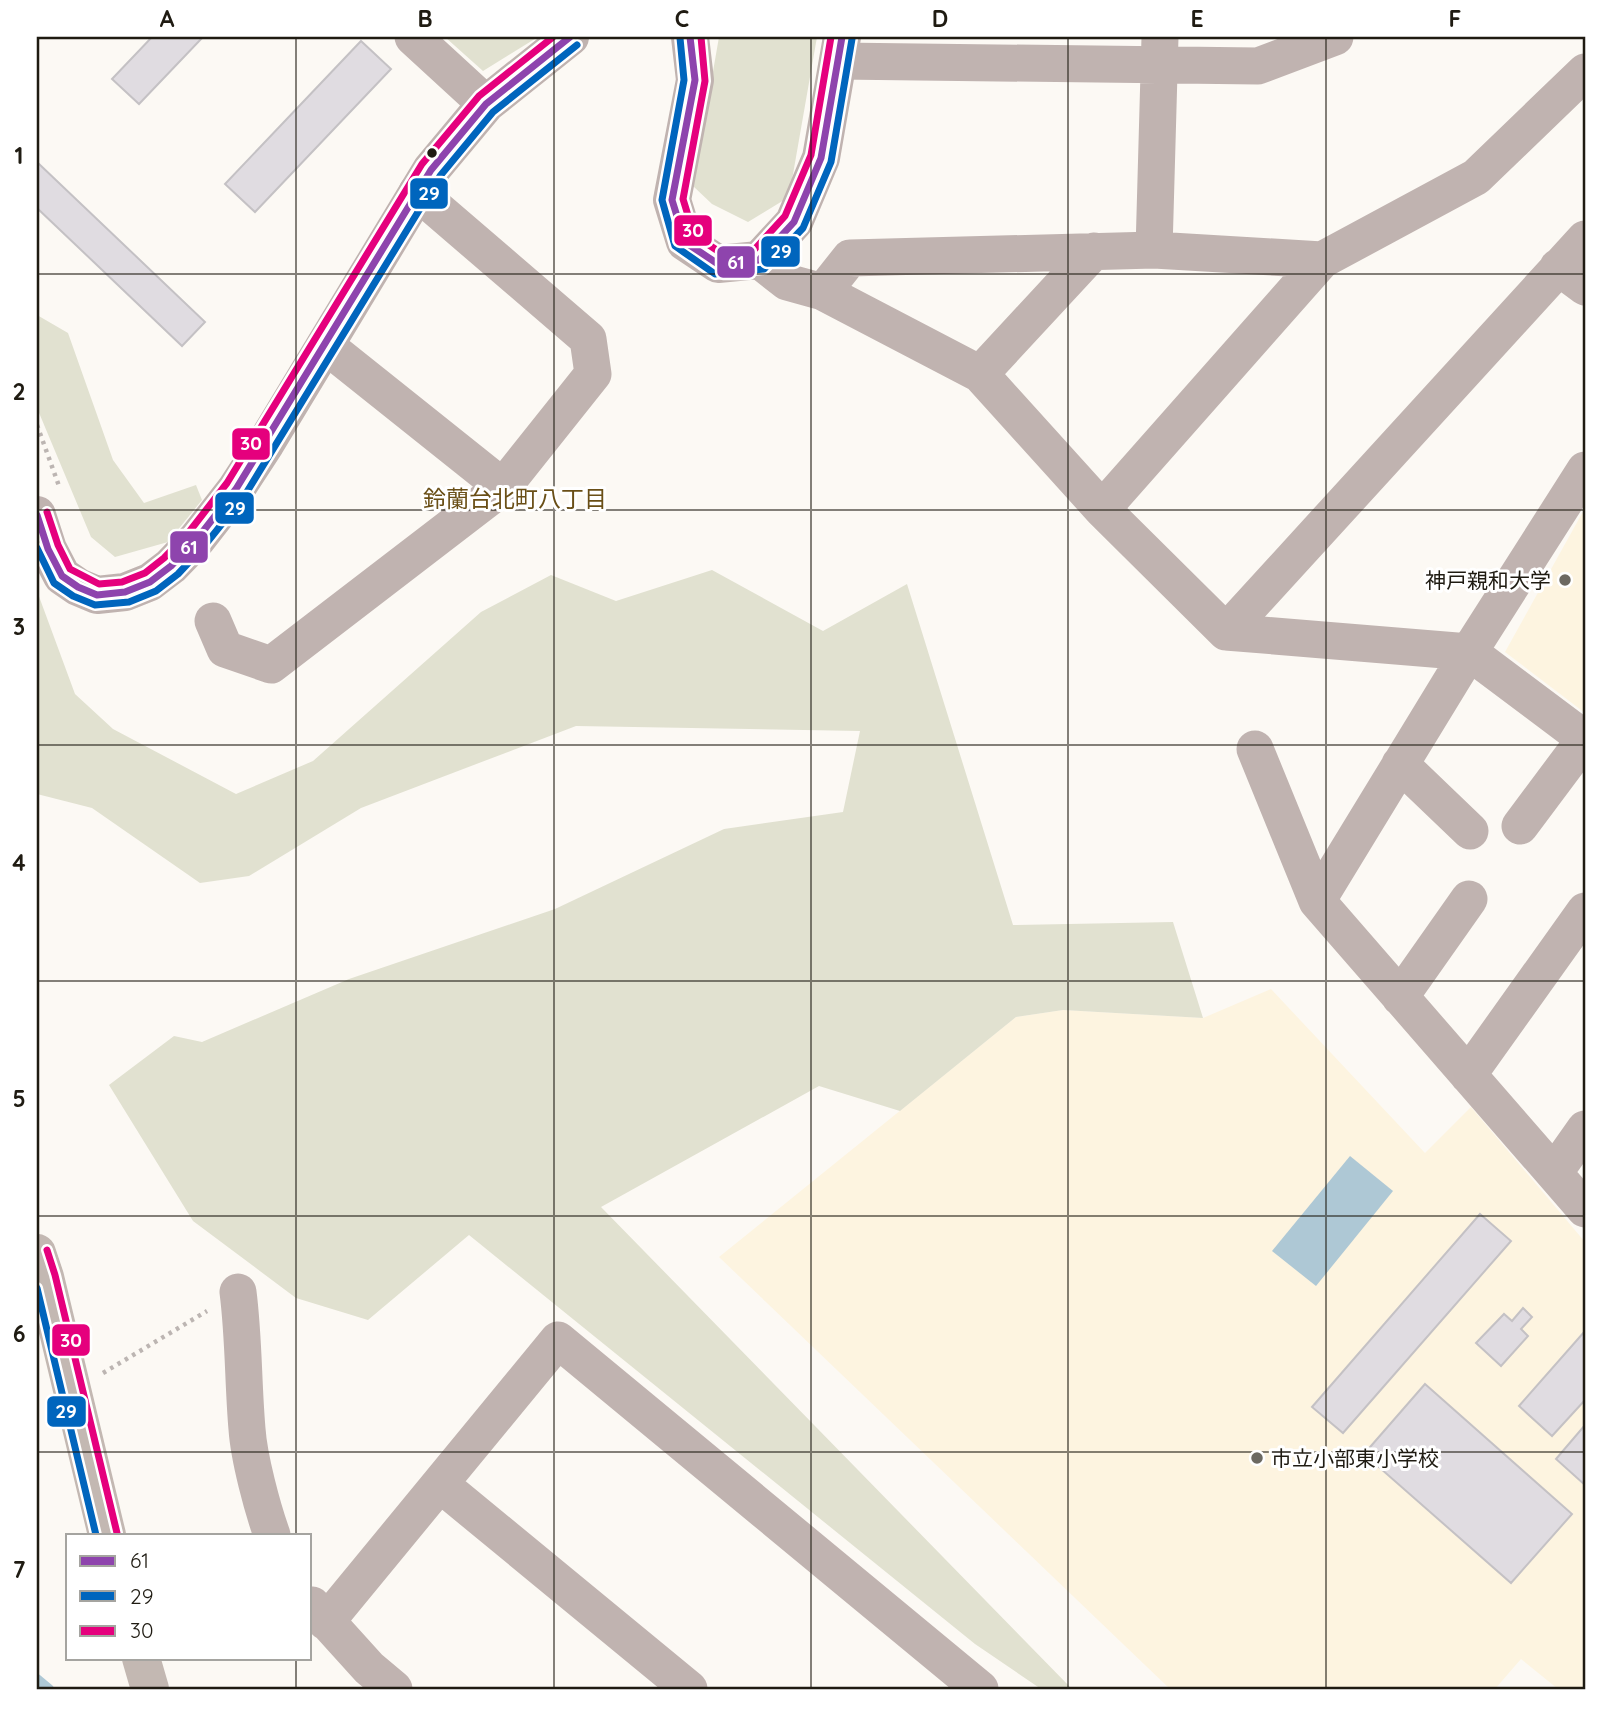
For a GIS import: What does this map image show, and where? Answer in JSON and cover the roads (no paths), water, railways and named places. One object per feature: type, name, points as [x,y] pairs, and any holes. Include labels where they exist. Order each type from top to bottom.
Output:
[{"type":"highway","points":[[37,1253],[107,1534]]},
{"type":"highway","points":[[142,1660],[150,1689]]},
{"type":"street","points":[[413,37],[485,104]]},
{"type":"street","points":[[49,503],[48,549],[62,576],[78,587],[97,595],[125,592],[150,582],[171,566],[197,539],[236,489],[431,170],[485,104],[570,37]]},
{"type":"street","points":[[690,37],[695,80],[672,201],[685,242],[718,264],[759,260],[794,222],[821,158],[840,49],[1160,51],[1258,66],[1335,37]]},
{"type":"street","points":[[1154,250],[1160,51]]},
{"type":"street","points":[[1102,509],[1322,260],[1476,177],[1585,72]]},
{"type":"street","points":[[212,621],[225,649],[271,665],[503,487],[593,374],[587,339],[417,192]]},
{"type":"street","points":[[1226,632],[1572,277],[1585,239]]},
{"type":"street","points":[[823,292],[850,258],[1154,250],[1322,260]]},
{"type":"street","points":[[980,374],[1094,251]]},
{"type":"street","points":[[759,260],[787,282],[823,292],[980,374],[1102,509],[1226,632],[1469,652],[1585,739],[1520,826]]},
{"type":"street","points":[[326,345],[503,487]]},
{"type":"street","points":[[1317,901],[1469,652],[1585,470]]},
{"type":"street","points":[[1255,749],[1317,901],[1585,1209]]},
{"type":"street","points":[[1401,764],[1470,831]]},
{"type":"street","points":[[1400,997],[1469,898]]},
{"type":"street","points":[[1468,1075],[1585,911]]},
{"type":"street","points":[[1554,1173],[1585,1129]]},
{"type":"street","points":[[237,1292],[243,1336],[247,1432],[265,1517],[272,1534]]},
{"type":"street","points":[[394,1689],[369,1668],[318,1612],[440,1484],[558,1340],[973,1687]]},
{"type":"street","points":[[440,1484],[689,1689]]},
{"type":"water","points":[[1350,1156],[1393,1191],[1316,1286],[1272,1251]]},
{"type":"waterway","points":[[37,1679],[49,1689]]},
{"type":"place","name":"神戸親和大学","points":[[1565,580]]},
{"type":"place","name":"市立小部東小学校","points":[[1257,1458]]},
{"type":"district","name":"鈴蘭台北町八丁目","points":[[515,498]]}]
